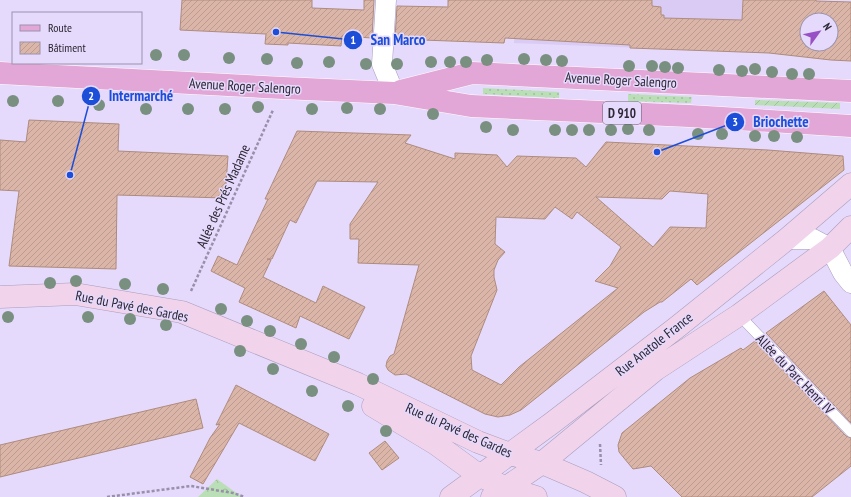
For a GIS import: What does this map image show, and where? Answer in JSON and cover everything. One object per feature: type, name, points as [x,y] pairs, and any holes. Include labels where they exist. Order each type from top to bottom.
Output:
[{"type":"main road","name":"Avenue Roger Salengro","points":[[0,73],[394,93],[471,106],[689,116],[851,126]]},
{"type":"main road","name":"Avenue Roger Salengro","points":[[394,93],[472,73],[851,91]]},
{"type":"main road","name":"Rue Anatole France","points":[[452,497],[676,328],[788,239],[851,184]]},
{"type":"main road","name":"Rue Anatole France","points":[[499,492],[542,463],[655,370],[739,315],[830,248],[851,228]]},
{"type":"main road","name":"Rue du Pavé des Gardes","points":[[0,297],[75,294],[182,312],[358,384],[478,442],[510,454],[542,463],[600,492]]},
{"type":"main road","name":"Rue du Pavé des Gardes","points":[[303,362],[436,444],[480,476],[499,492],[536,497]]},
{"type":"street","points":[[386,0],[382,64],[394,93]]},
{"type":"street","points":[[788,239],[813,239],[830,248],[843,272],[851,283]]},
{"type":"lane","name":"Allée du Parc Henri IV","points":[[739,315],[851,432]]},
{"type":"path","name":"Allée des Prés Madame","points":[[182,312],[283,88]]},
{"type":"path","points":[[576,435],[600,442],[600,492]]},
{"type":"path","points":[[107,497],[191,486],[233,493],[245,497]]},
{"type":"shaded area","points":[[517,0],[772,0],[769,53],[514,43]]},
{"type":"green space","points":[[483,88],[559,92],[559,98],[483,94]]},
{"type":"green space","points":[[628,94],[692,97],[691,103],[628,101]]},
{"type":"green space","points":[[755,100],[840,103],[840,109],[755,105]]},
{"type":"green space","points":[[217,479],[242,497],[198,497]]},
{"type":"building","points":[[182,0],[312,0],[312,8],[364,10],[364,0],[374,0],[372,38],[342,36],[341,46],[288,43],[288,45],[265,44],[266,34],[180,30]]},
{"type":"building","points":[[448,0],[652,0],[652,6],[661,7],[661,15],[664,15],[664,18],[742,20],[743,0],[816,0],[851,2],[851,61],[769,53],[630,48],[630,45],[505,38],[504,43],[395,39],[397,6],[448,7]]},
{"type":"building","points":[[29,120],[119,124],[118,151],[228,156],[225,198],[117,195],[116,269],[9,266],[19,191],[0,190],[0,140],[26,142]]},
{"type":"building","points":[[297,131],[411,135],[405,143],[455,159],[455,153],[497,155],[507,167],[517,156],[576,158],[586,167],[606,142],[768,150],[843,156],[844,170],[697,285],[691,279],[662,302],[644,312],[521,410],[510,415],[498,417],[485,414],[406,374],[395,375],[388,370],[386,366],[387,361],[390,356],[394,354],[419,265],[358,263],[359,239],[350,239],[350,224],[378,182],[317,181],[296,223],[290,220],[272,259],[267,259],[271,260],[263,277],[316,303],[323,286],[365,307],[349,339],[300,316],[296,328],[239,302],[245,288],[211,271],[218,256],[237,265],[268,199],[265,199]],"holes":[[[670,191],[708,194],[706,228],[670,227],[653,247],[596,197],[662,199]],[[555,207],[572,219],[577,212],[621,247],[610,266],[595,281],[618,288],[519,367],[501,385],[472,370],[471,356],[497,290],[494,270],[498,260],[505,252],[495,244],[496,217],[545,219]]]},
{"type":"building","points":[[824,291],[851,325],[851,423],[766,333]]},
{"type":"building","points":[[755,341],[846,436],[851,438],[851,466],[812,497],[682,497],[651,466],[633,469],[619,452],[618,445],[622,433],[690,378],[741,348],[743,350]]},
{"type":"building","points":[[236,385],[329,434],[315,461],[239,423],[203,484],[190,477],[210,438],[220,424],[216,425]]},
{"type":"building","points":[[196,399],[203,428],[0,477],[0,445]]},
{"type":"building","points":[[385,441],[399,458],[382,470],[369,453]]},
{"type":"place","name":"San Marco","points":[[276,32]]},
{"type":"place","name":"Briochette","points":[[657,152]]},
{"type":"place","name":"Intermarché","points":[[70,175]]}]
